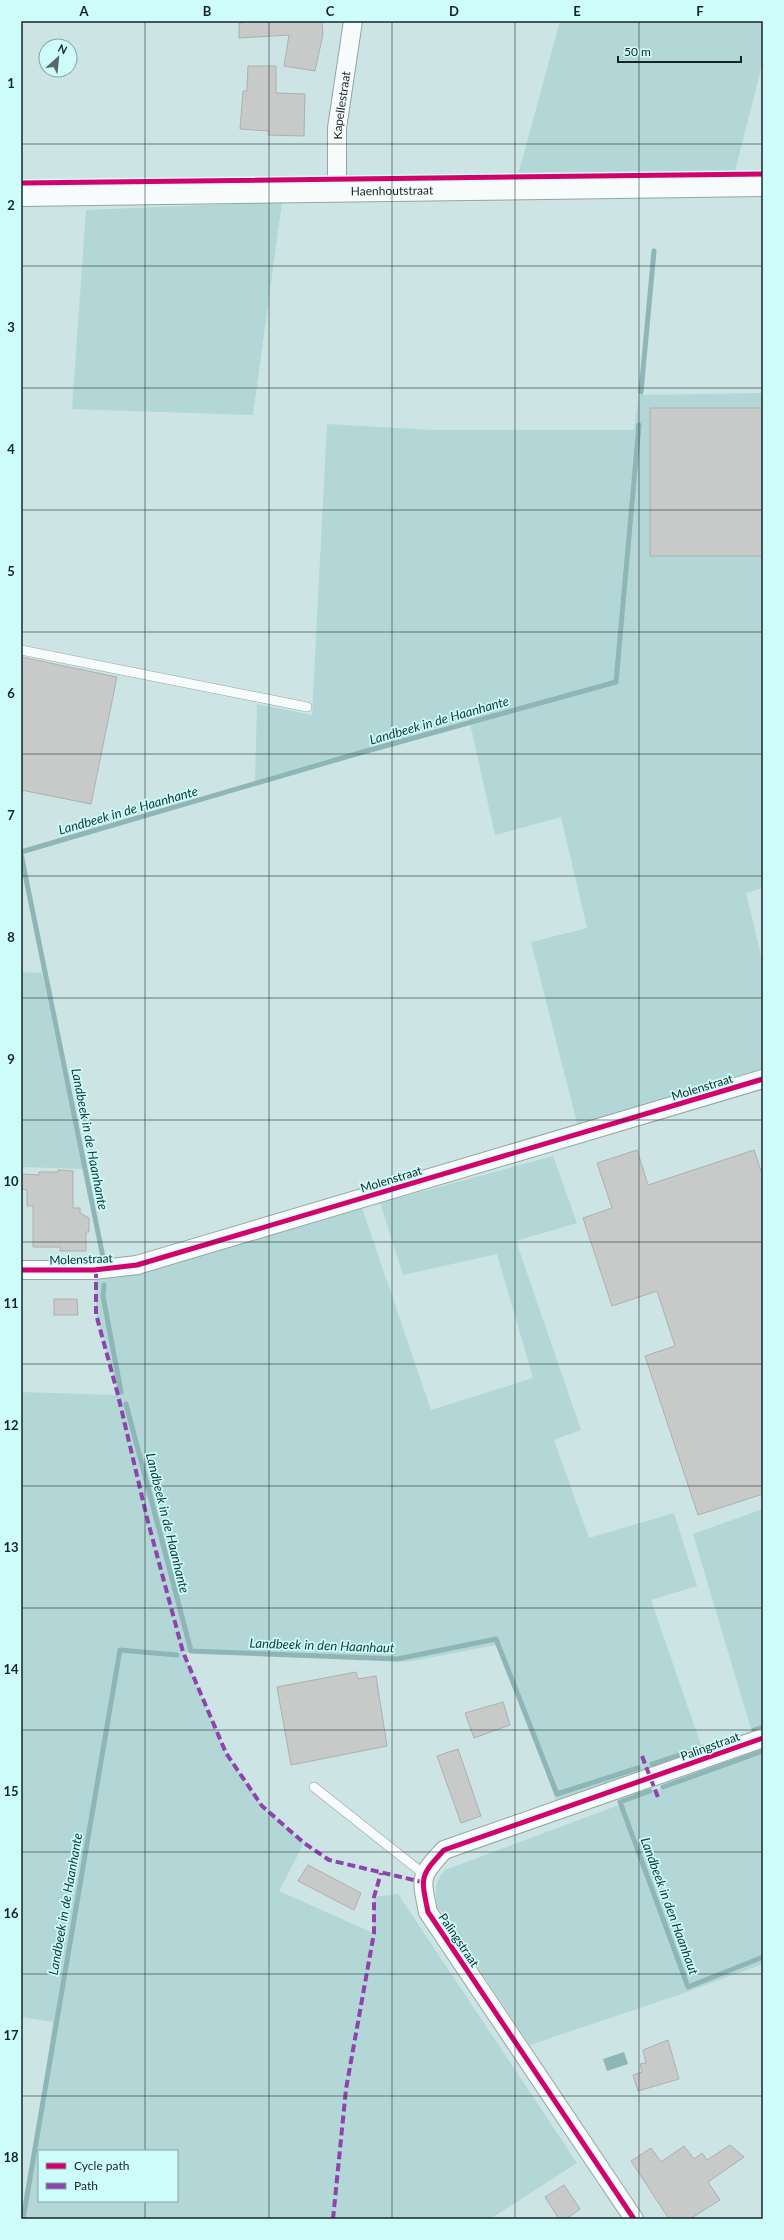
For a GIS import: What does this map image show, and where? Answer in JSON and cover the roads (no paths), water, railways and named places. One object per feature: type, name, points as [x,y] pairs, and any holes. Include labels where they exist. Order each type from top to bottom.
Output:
[{"type":"street","name":"Kapellestraat","points":[[337,190],[337,128],[353,21]]},
{"type":"street","name":"Haenhoutstraat","points":[[21,195],[763,185]]},
{"type":"street","name":"Molenstraat","points":[[21,1270],[94,1270],[137,1265],[763,1080]]},
{"type":"street","name":"Palingstraat","points":[[634,2219],[428,1912],[422,1882],[428,1867],[444,1850],[763,1738]]},
{"type":"lane","points":[[21,650],[306,707]]},
{"type":"lane","points":[[314,1787],[425,1875]]},
{"type":"waterway","name":"Landbeek in de Haanhante","points":[[641,392],[654,251]]},
{"type":"waterway","name":"Landbeek in de Haanhante","points":[[21,852],[356,754],[616,682],[639,425]]},
{"type":"waterway","name":"Landbeek in de Haanhante","points":[[21,854],[104,1262]]},
{"type":"waterway","name":"Landbeek in de Haanhante","points":[[104,1285],[103,1296],[121,1392]]},
{"type":"waterway","name":"Landbeek in den Haanhaut","points":[[126,1404],[191,1651],[397,1659],[496,1639],[557,1794],[638,1768]]},
{"type":"waterway","name":"Landbeek in de Haanhante","points":[[23,2219],[120,1650],[177,1655]]},
{"type":"waterway","points":[[754,1730],[763,1727]]},
{"type":"waterway","points":[[652,1764],[703,1747]]},
{"type":"waterway","points":[[663,1787],[763,1751]]},
{"type":"waterway","name":"Landbeek in den Haanhaut","points":[[650,1791],[620,1802],[688,1987],[763,1957]]}]
